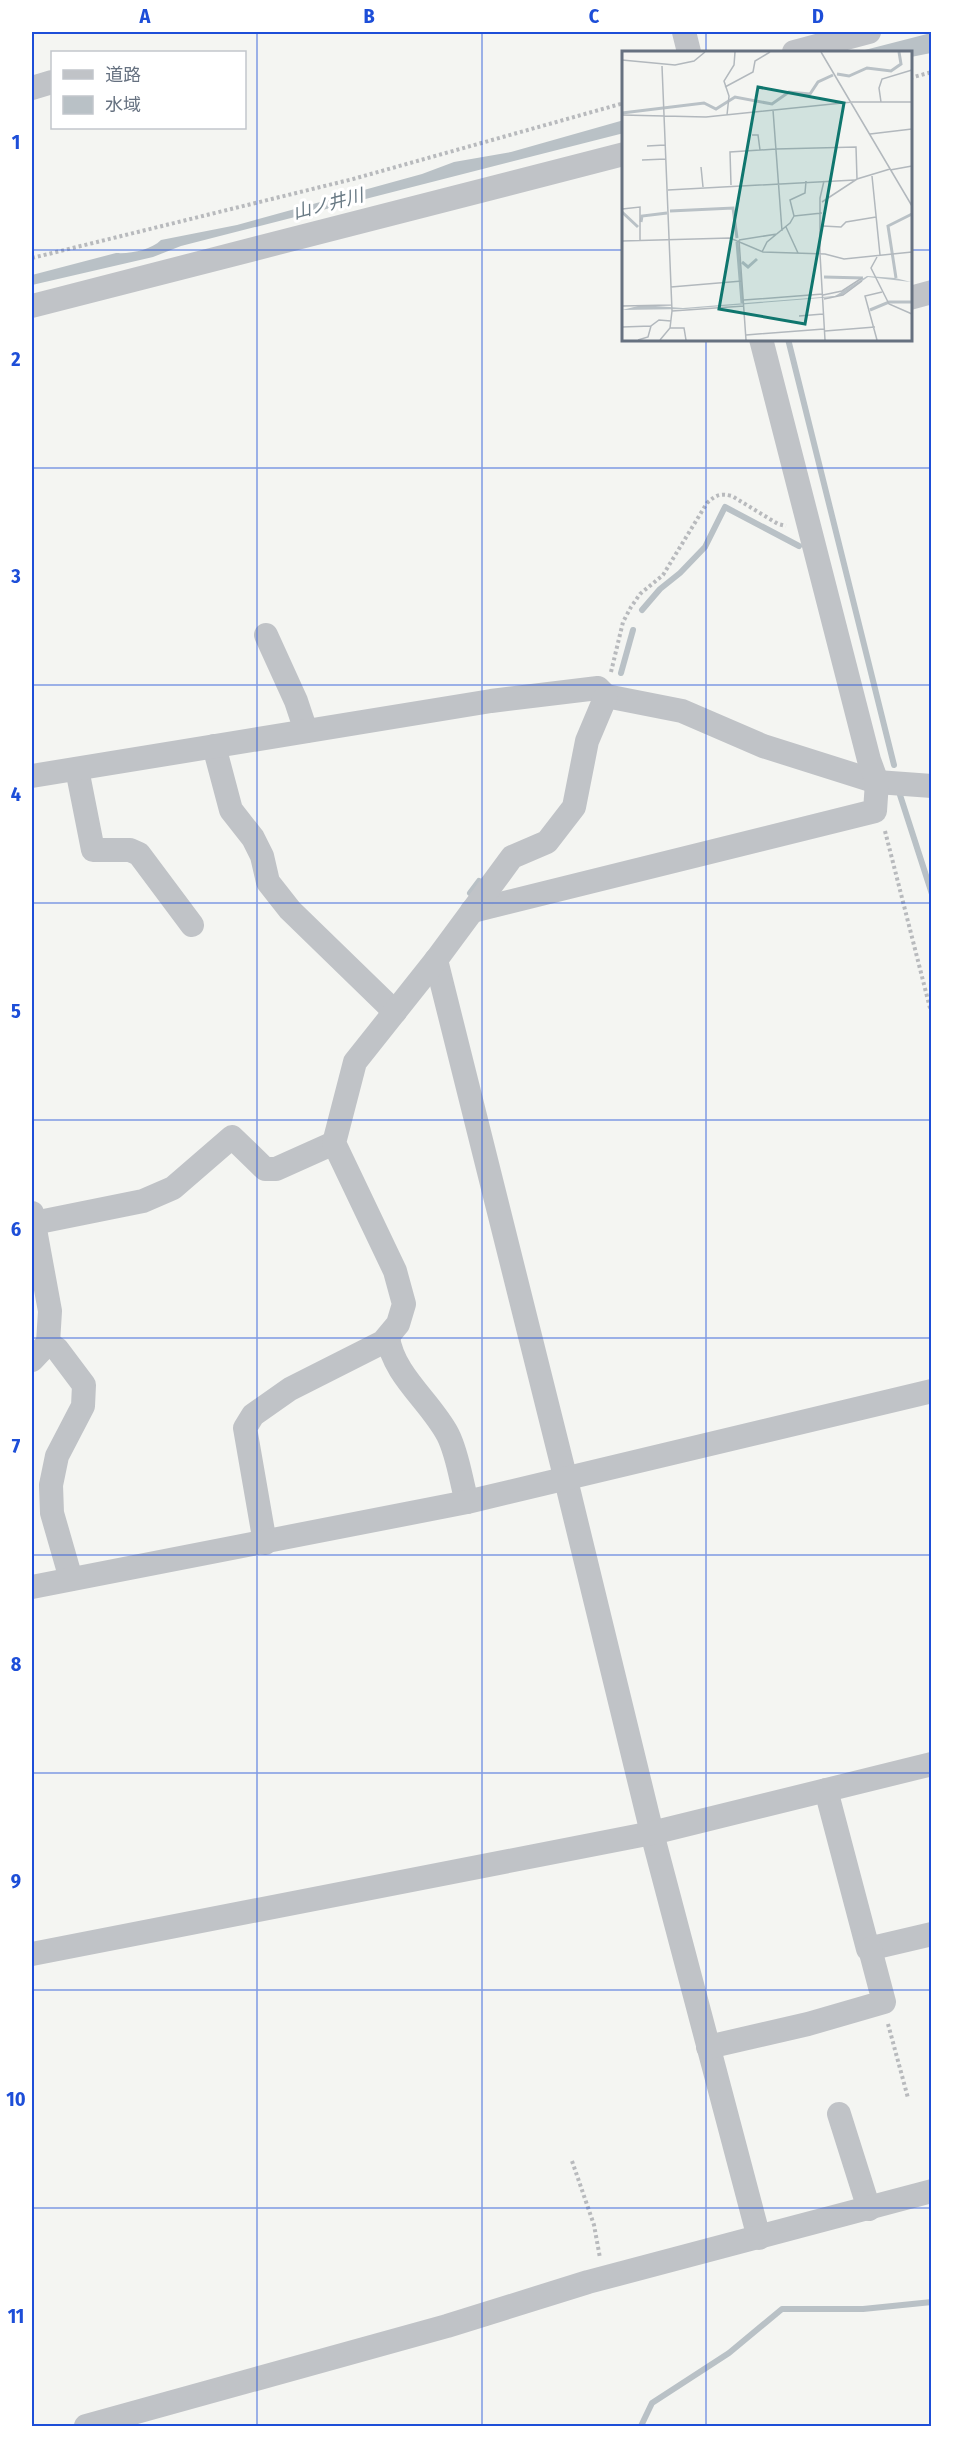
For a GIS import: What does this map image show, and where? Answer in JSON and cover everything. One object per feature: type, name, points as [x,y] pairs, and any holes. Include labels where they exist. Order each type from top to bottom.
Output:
[{"type":"street","points":[[684,32],[689,51]]},
{"type":"street","points":[[798,51],[869,32]]},
{"type":"street","points":[[32,88],[51,82]]},
{"type":"street","points":[[32,306],[622,155]]},
{"type":"street","points":[[912,297],[932,292]]},
{"type":"street","points":[[472,911],[875,811],[877,782],[869,760],[761,340]]},
{"type":"street","points":[[266,635],[296,701],[306,731]]},
{"type":"street","points":[[32,776],[491,701],[597,688],[606,696],[682,711],[762,746],[877,782],[932,786]]},
{"type":"street","points":[[265,1543],[245,1428],[253,1415],[290,1389],[383,1342],[398,1324],[404,1304],[395,1271],[334,1143],[355,1062],[512,857],[547,842],[574,807],[587,741],[606,696]]},
{"type":"street","points":[[214,746],[231,810],[253,838],[262,856],[268,882],[290,910],[395,1012]]},
{"type":"street","points":[[77,769],[93,850],[130,850],[139,854],[192,925]]},
{"type":"street","points":[[435,960],[652,1833],[759,2238]]},
{"type":"street","points":[[71,1579],[52,1513],[51,1485],[57,1456],[83,1406],[84,1385],[57,1349],[40,1352],[50,1311],[33,1218],[143,1201],[173,1188],[232,1137],[265,1169],[276,1169],[334,1143]]},
{"type":"street","points":[[388,1337],[390,1349],[398,1364],[449,1436],[467,1502]]},
{"type":"street","points":[[32,1587],[467,1502],[932,1391]]},
{"type":"street","points":[[32,1954],[652,1833],[932,1764]]},
{"type":"street","points":[[708,2047],[808,2024],[884,2002],[826,1790]]},
{"type":"street","points":[[870,1949],[932,1934]]},
{"type":"street","points":[[839,2114],[869,2209]]},
{"type":"street","points":[[86,2427],[447,2326],[603,2278],[932,2192]]},
{"type":"path","points":[[912,77],[932,72]]},
{"type":"path","points":[[32,258],[353,179],[622,104]]},
{"type":"path","points":[[606,696],[623,622],[640,594],[663,575],[707,503],[716,495],[732,496],[778,524],[810,531]]},
{"type":"path","points":[[875,811],[881,818],[932,1016]]},
{"type":"path","points":[[882,2002],[909,2098]]},
{"type":"path","points":[[572,2160],[594,2225],[603,2278]]},
{"type":"water","points":[[931,33],[931,53],[912,57],[912,51],[861,51]]},
{"type":"water","name":"山ノ井川","points":[[622,121],[622,134],[181,246],[153,257],[32,285],[32,275],[116,253],[140,251],[161,240],[237,225],[422,174],[454,162],[511,152]]},
{"type":"waterway","points":[[788,340],[894,765]]},
{"type":"waterway","points":[[642,610],[660,589],[680,573],[705,547],[725,507],[799,546]]},
{"type":"waterway","points":[[621,673],[633,630]]},
{"type":"waterway","points":[[900,795],[932,894]]},
{"type":"waterway","points":[[470,893],[479,881]]},
{"type":"waterway","points":[[641,2426],[652,2403],[729,2353],[782,2309],[863,2309],[932,2302]]}]
